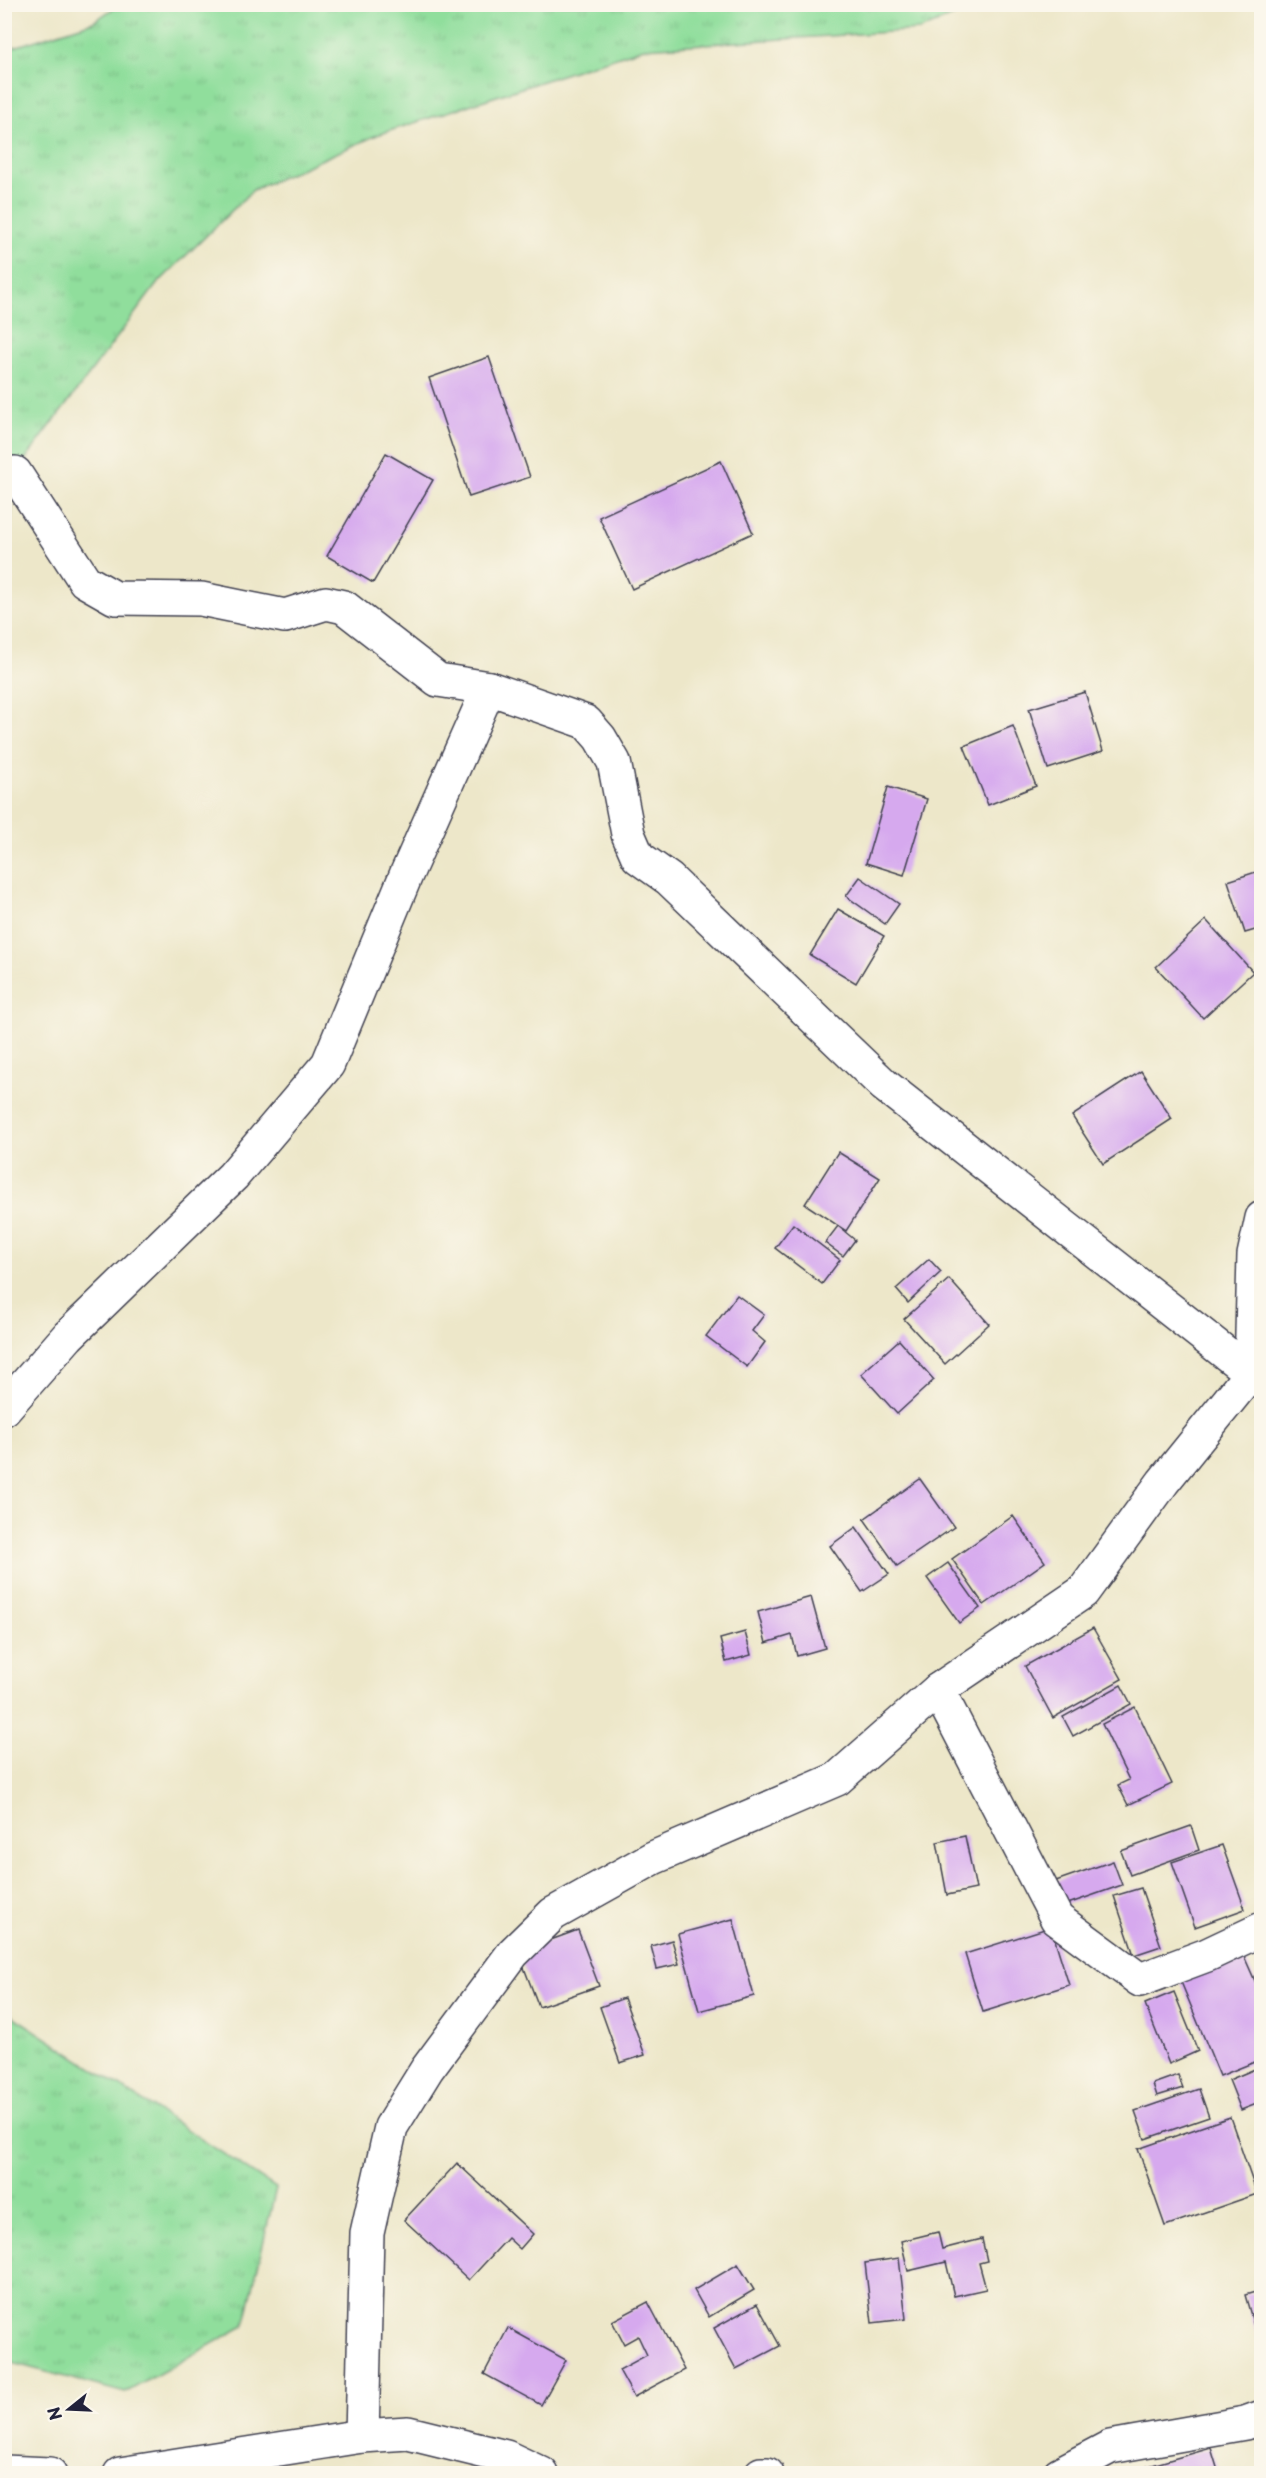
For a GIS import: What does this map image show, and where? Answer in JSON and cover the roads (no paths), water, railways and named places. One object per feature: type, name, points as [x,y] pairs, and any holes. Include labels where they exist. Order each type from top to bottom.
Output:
[{"type":"street","points":[[15,473],[85,581],[115,598],[201,599],[285,616],[326,603],[344,607],[438,680],[489,688],[586,722],[600,738],[614,762],[628,834],[638,857],[669,879],[884,1085],[1256,1376]]},
{"type":"street","points":[[4,1409],[68,1336],[232,1176],[328,1064],[406,875],[489,688]]},
{"type":"street","points":[[362,2436],[367,2233],[391,2127],[427,2069],[513,1953],[553,1914],[653,1858],[837,1779],[938,1690],[1083,1592],[1163,1482],[1256,1376],[1254,1256],[1262,1218]]},
{"type":"street","points":[[938,1690],[1058,1919],[1140,1980],[1207,1955],[1262,1929]]},
{"type":"street","points":[[1059,2474],[1110,2447],[1245,2424],[1262,2417]]},
{"type":"street","points":[[120,2474],[362,2436],[408,2433],[506,2457],[542,2474]]},
{"type":"street","points":[[4,2472],[50,2474]]},
{"type":"street","points":[[761,2474],[767,2474]]}]
